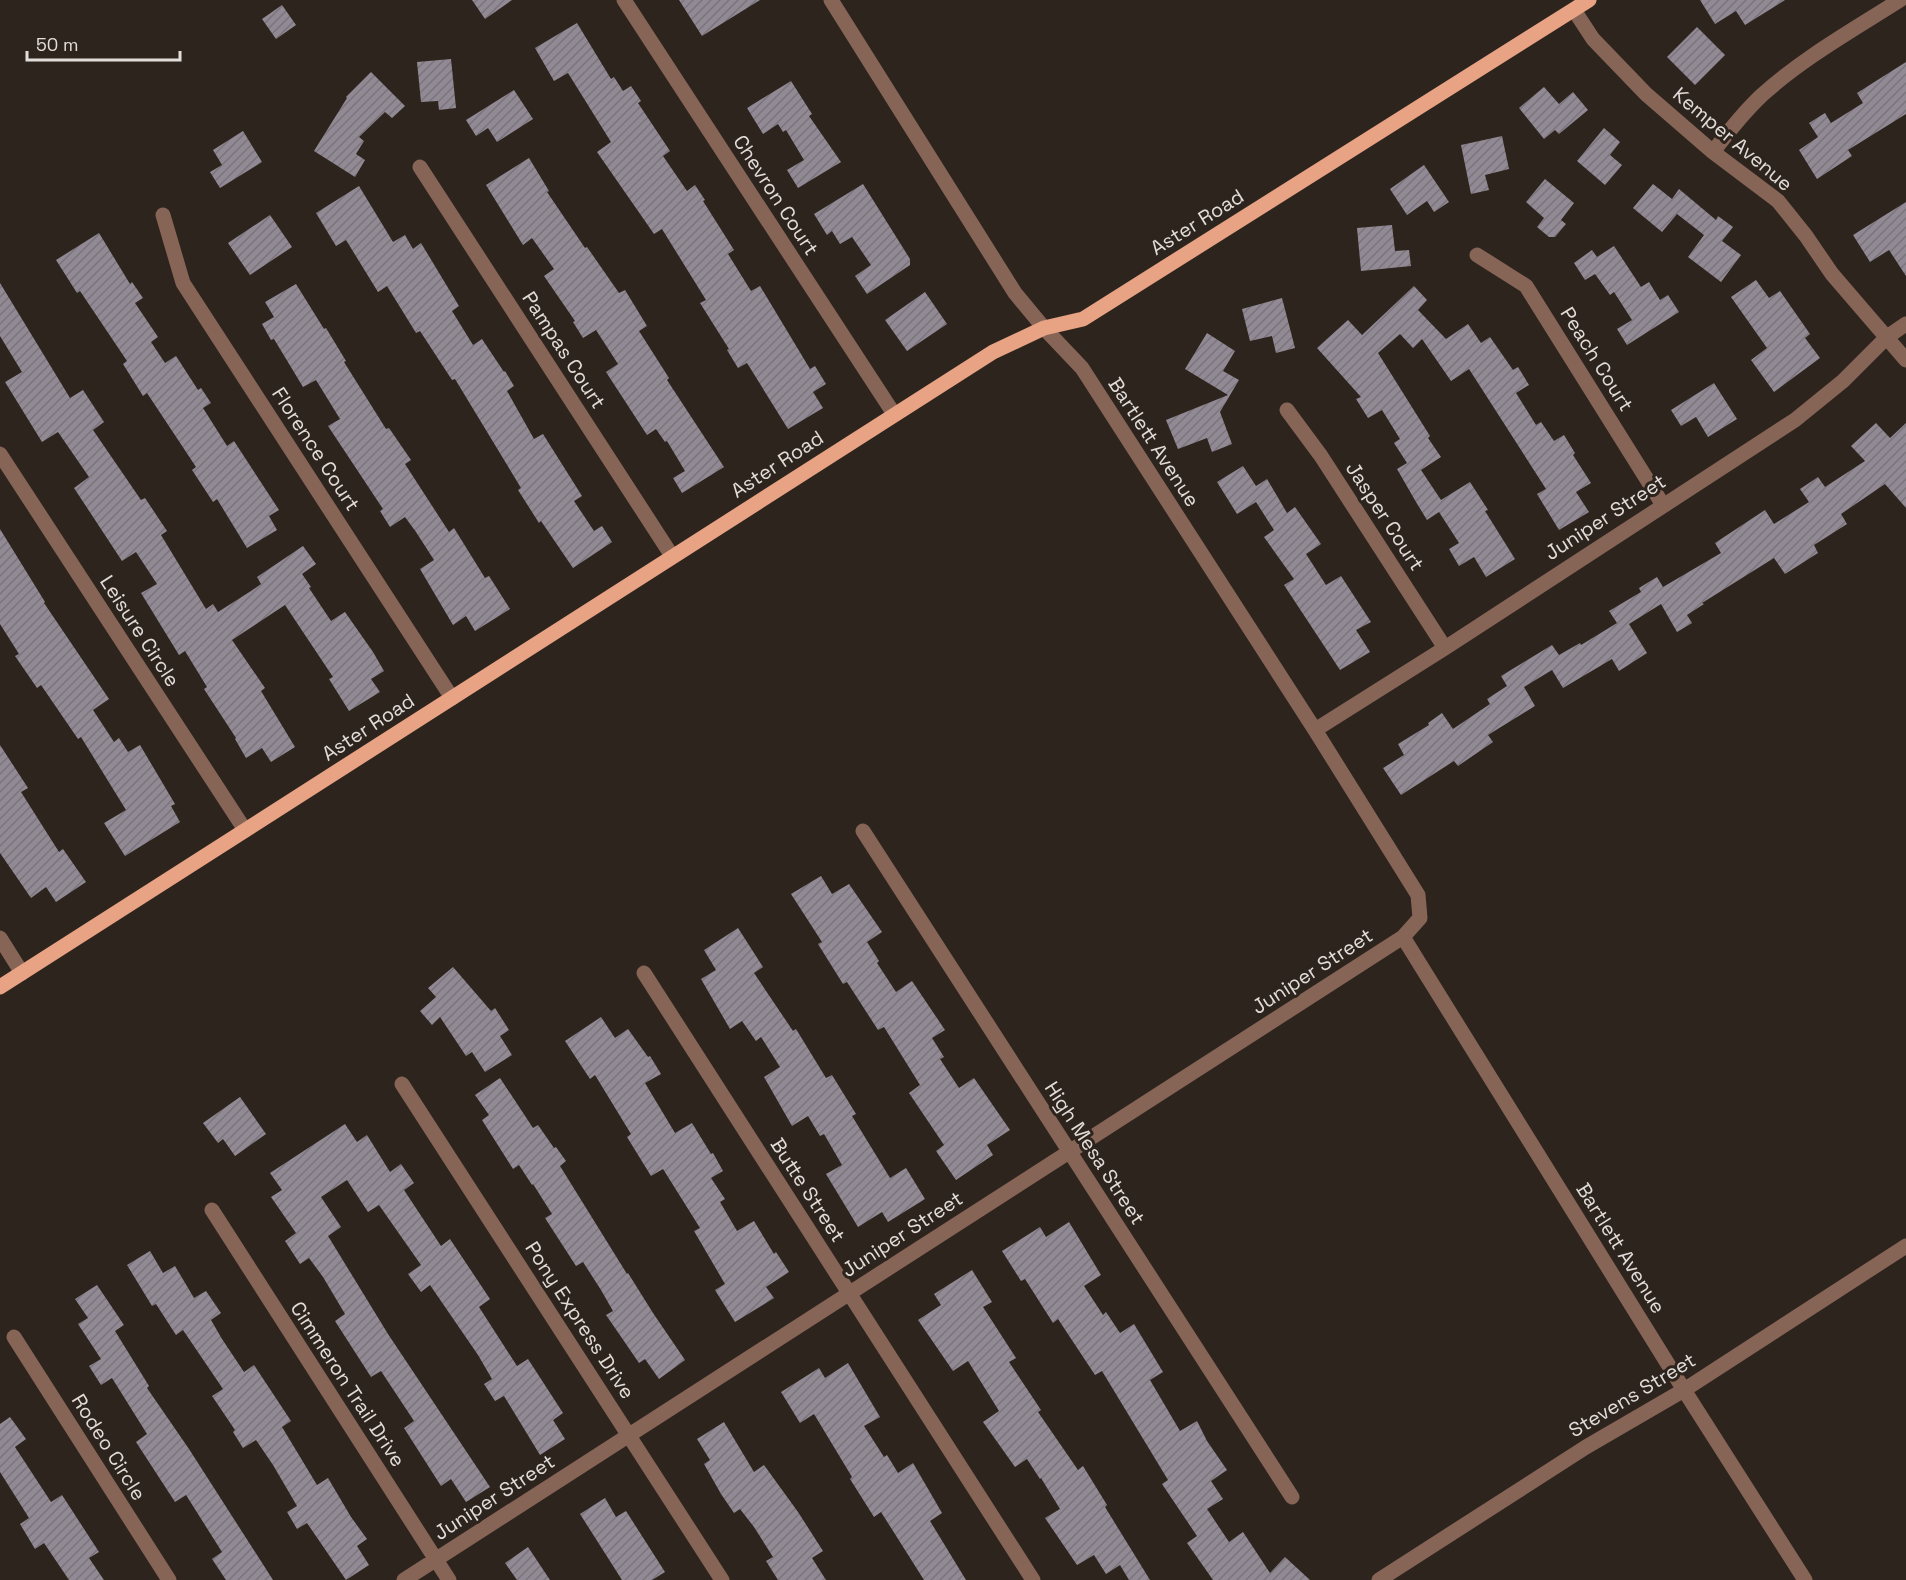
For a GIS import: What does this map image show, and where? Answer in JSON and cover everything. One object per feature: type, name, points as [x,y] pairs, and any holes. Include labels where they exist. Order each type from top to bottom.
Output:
[{"type":"main road","name":"Aster Road","points":[[0,987],[993,352],[1044,328],[1083,319],[1589,0]]},
{"type":"street","name":"Chevron Court","points":[[624,0],[894,414]]},
{"type":"street","name":"Bartlett Avenue","points":[[831,0],[1015,293],[1082,368],[1315,729],[1418,895],[1420,918]]},
{"type":"street","points":[[1713,152],[1761,96],[1801,64],[1900,0]]},
{"type":"street","name":"Kemper Avenue","points":[[1574,10],[1593,39],[1668,114],[1713,152],[1778,201],[1832,274],[1906,360]]},
{"type":"street","name":"Pampas Court","points":[[420,167],[672,556]]},
{"type":"street","name":"Florence Court","points":[[163,215],[183,283],[452,698]]},
{"type":"street","name":"Peach Court","points":[[1477,255],[1526,286],[1662,505]]},
{"type":"street","name":"Juniper Street","points":[[1315,729],[1446,648],[1795,420],[1843,381],[1887,337],[1906,324]]},
{"type":"street","name":"Jasper Court","points":[[1287,410],[1321,456],[1446,648]]},
{"type":"street","name":"Leisure Circle","points":[[0,454],[245,830]]},
{"type":"street","name":"High Mesa Street","points":[[863,831],[1292,1497]]},
{"type":"street","name":"Juniper Street","points":[[404,1580],[1403,938],[1420,918]]},
{"type":"street","points":[[0,938],[22,973]]},
{"type":"street","name":"Bartlett Avenue","points":[[1403,938],[1805,1580]]},
{"type":"street","name":"Butte Street","points":[[644,973],[1034,1580]]},
{"type":"street","name":"Pony Express Drive","points":[[402,1084],[722,1580]]},
{"type":"street","name":"Cimmeron Trail Drive","points":[[212,1210],[449,1580]]},
{"type":"street","name":"Stevens Street","points":[[1379,1580],[1586,1447],[1684,1390],[1906,1246]]},
{"type":"street","name":"Rodeo Circle","points":[[14,1337],[169,1580]]},
{"type":"building","points":[[472,0],[512,0],[485,19]]},
{"type":"building","points":[[679,0],[760,0],[702,36]]},
{"type":"building","points":[[1700,0],[1785,0],[1745,25],[1736,11],[1715,24]]},
{"type":"building","points":[[282,5],[296,25],[276,39],[262,19]]},
{"type":"building","points":[[577,23],[611,79],[614,77],[623,91],[631,86],[641,101],[638,103],[670,151],[663,156],[687,191],[695,185],[705,200],[703,201],[734,250],[728,254],[751,291],[760,286],[810,369],[815,366],[826,384],[813,392],[823,408],[788,429],[747,363],[738,368],[727,350],[729,349],[700,303],[706,300],[662,229],[654,234],[597,152],[611,142],[568,73],[554,81],[535,48]]},
{"type":"building","points":[[1697,27],[1725,55],[1695,85],[1667,57]]},
{"type":"building","points":[[451,59],[456,108],[439,110],[438,101],[421,102],[417,62]]},
{"type":"building","points":[[1906,62],[1906,114],[1848,150],[1852,156],[1817,179],[1799,150],[1818,137],[1809,123],[1825,113],[1831,123],[1863,103],[1857,93]]},
{"type":"building","points":[[371,72],[405,106],[392,118],[385,112],[359,137],[364,141],[356,154],[365,160],[355,177],[314,151],[346,97]]},
{"type":"building","points":[[791,81],[812,114],[809,116],[841,162],[798,188],[787,170],[804,160],[786,130],[783,132],[778,124],[763,134],[747,108]]},
{"type":"building","points":[[1544,87],[1559,104],[1573,92],[1588,110],[1559,134],[1555,130],[1544,139],[1519,108]]},
{"type":"building","points":[[514,90],[533,119],[497,142],[488,128],[476,136],[466,120]]},
{"type":"building","points":[[1604,128],[1620,142],[1610,155],[1622,165],[1605,185],[1577,161]]},
{"type":"building","points":[[243,131],[262,162],[220,188],[210,172],[222,165],[213,150]]},
{"type":"building","points":[[1502,136],[1509,169],[1485,175],[1489,190],[1471,194],[1461,145]]},
{"type":"building","points":[[529,158],[549,191],[547,192],[585,248],[587,247],[619,293],[625,290],[647,326],[639,331],[669,378],[667,380],[724,467],[682,493],[673,478],[685,471],[667,441],[665,442],[656,429],[647,435],[606,372],[618,364],[596,330],[583,338],[573,322],[575,321],[544,276],[554,269],[532,238],[523,245],[486,185]]},
{"type":"building","points":[[1424,165],[1449,202],[1434,212],[1427,201],[1407,215],[1390,189]]},
{"type":"building","points":[[1545,179],[1574,203],[1561,220],[1566,224],[1555,237],[1549,237],[1537,227],[1544,218],[1526,202]]},
{"type":"building","points":[[863,184],[910,259],[910,265],[867,294],[855,276],[871,265],[852,237],[840,244],[832,231],[827,235],[814,214]]},
{"type":"building","points":[[1653,184],[1672,199],[1679,189],[1716,220],[1718,216],[1733,227],[1722,241],[1741,255],[1721,282],[1688,257],[1704,235],[1677,214],[1662,232],[1633,208]]},
{"type":"building","points":[[359,186],[393,242],[405,235],[413,249],[421,243],[459,306],[452,311],[473,345],[482,339],[505,371],[514,386],[507,391],[534,439],[543,434],[582,496],[574,501],[594,531],[602,526],[612,542],[573,568],[541,521],[539,523],[518,490],[521,488],[455,379],[452,380],[420,331],[416,333],[387,286],[378,292],[346,240],[336,246],[316,213]]},
{"type":"building","points":[[1906,202],[1906,276],[1889,250],[1870,262],[1853,235]]},
{"type":"building","points":[[270,215],[292,247],[250,275],[228,243]]},
{"type":"building","points":[[1392,225],[1395,251],[1409,250],[1411,266],[1361,271],[1357,228]]},
{"type":"building","points":[[99,233],[130,284],[132,282],[143,298],[135,303],[158,337],[151,342],[165,363],[176,356],[198,390],[201,388],[211,403],[203,408],[227,446],[234,441],[279,510],[269,516],[277,530],[247,548],[217,499],[213,502],[192,470],[196,467],[147,393],[143,396],[123,364],[127,361],[80,291],[77,293],[56,260]]},
{"type":"building","points":[[1614,246],[1641,287],[1649,282],[1660,300],[1668,295],[1679,312],[1627,345],[1617,329],[1632,320],[1614,292],[1610,295],[1595,274],[1585,280],[1574,263],[1592,250],[1597,257]]},
{"type":"building","points":[[1756,280],[1769,298],[1780,291],[1810,334],[1805,338],[1820,358],[1774,392],[1751,360],[1767,348],[1731,297]]},
{"type":"building","points":[[0,283],[70,398],[83,390],[104,422],[93,430],[141,500],[145,498],[167,531],[161,535],[206,609],[213,604],[218,612],[251,591],[261,584],[257,577],[303,546],[316,564],[302,574],[311,587],[309,588],[331,621],[345,612],[373,652],[384,671],[371,679],[380,692],[349,711],[329,679],[333,677],[285,605],[232,640],[265,688],[261,691],[295,747],[271,762],[262,748],[246,758],[236,738],[204,689],[207,687],[185,651],[179,655],[141,593],[157,584],[136,552],[122,561],[74,488],[89,477],[58,432],[42,442],[5,382],[22,372],[0,336]]},
{"type":"building","points":[[296,284],[324,329],[326,328],[346,361],[344,362],[386,429],[389,428],[411,460],[405,464],[449,532],[454,528],[485,578],[489,576],[510,609],[475,631],[466,616],[453,625],[420,569],[434,560],[405,517],[390,527],[380,511],[383,509],[328,426],[340,419],[316,380],[303,387],[274,339],[271,340],[262,324],[274,317],[265,302]]},
{"type":"building","points":[[1414,286],[1427,300],[1418,310],[1446,339],[1468,324],[1481,343],[1490,337],[1513,370],[1518,367],[1529,385],[1516,393],[1536,425],[1541,422],[1554,441],[1564,435],[1575,453],[1573,455],[1591,483],[1576,492],[1589,512],[1559,530],[1537,494],[1546,489],[1469,369],[1451,381],[1422,339],[1413,348],[1400,334],[1378,353],[1441,457],[1421,470],[1441,500],[1470,482],[1515,559],[1486,577],[1474,557],[1459,566],[1449,549],[1459,543],[1439,512],[1427,520],[1397,469],[1407,463],[1394,443],[1400,439],[1382,410],[1368,418],[1356,399],[1361,397],[1317,348],[1348,320],[1362,335]]},
{"type":"building","points":[[925,292],[947,324],[907,351],[885,320]]},
{"type":"building","points":[[1282,298],[1295,348],[1276,353],[1272,336],[1250,341],[1242,309]]},
{"type":"building","points":[[1207,333],[1235,351],[1223,371],[1239,380],[1220,412],[1232,444],[1212,452],[1207,438],[1178,449],[1166,420],[1228,395],[1185,369]]},
{"type":"building","points":[[1714,383],[1737,419],[1708,437],[1696,417],[1681,426],[1671,410]]},
{"type":"building","points":[[1876,423],[1890,438],[1906,423],[1906,508],[1885,484],[1841,514],[1847,524],[1814,545],[1818,553],[1785,574],[1774,558],[1702,603],[1704,604],[1687,615],[1692,623],[1677,632],[1661,604],[1629,624],[1647,653],[1619,671],[1612,659],[1563,688],[1552,670],[1524,687],[1535,706],[1488,735],[1493,742],[1458,766],[1454,761],[1401,795],[1383,768],[1404,755],[1398,744],[1429,725],[1428,723],[1442,713],[1453,729],[1490,704],[1487,699],[1507,686],[1501,676],[1552,645],[1559,655],[1580,643],[1581,645],[1617,623],[1609,611],[1641,592],[1639,588],[1657,577],[1663,587],[1721,553],[1715,543],[1765,510],[1774,524],[1809,502],[1800,489],[1818,477],[1825,487],[1865,461],[1851,446]]},
{"type":"building","points":[[1243,466],[1256,486],[1267,479],[1287,513],[1295,507],[1321,544],[1306,554],[1326,585],[1341,576],[1371,622],[1356,630],[1370,652],[1340,670],[1284,585],[1294,579],[1264,537],[1274,530],[1256,502],[1237,514],[1217,482]]},
{"type":"building","points":[[0,529],[44,603],[109,699],[93,710],[114,742],[119,738],[128,752],[140,745],[175,804],[171,806],[180,822],[125,856],[104,823],[126,810],[81,737],[78,739],[41,685],[37,688],[15,656],[19,654],[0,624]]},
{"type":"building","points":[[0,745],[28,788],[21,792],[59,852],[63,849],[86,882],[56,902],[46,887],[31,898],[0,853]]},
{"type":"building","points":[[821,876],[832,894],[849,884],[882,932],[867,942],[879,961],[877,963],[896,992],[912,981],[945,1030],[932,1038],[944,1057],[940,1059],[959,1088],[974,1078],[1010,1130],[987,1145],[993,1155],[956,1180],[936,1151],[944,1145],[909,1093],[920,1085],[884,1027],[878,1030],[847,982],[843,984],[818,944],[822,942],[791,894]]},
{"type":"building","points":[[738,928],[763,967],[754,973],[793,1031],[796,1029],[826,1078],[832,1075],[856,1114],[852,1116],[890,1178],[906,1168],[925,1199],[888,1222],[882,1212],[858,1227],[826,1174],[842,1165],[824,1134],[820,1136],[808,1116],[792,1126],[764,1077],[780,1067],[761,1037],[756,1041],[742,1021],[730,1029],[701,979],[716,970],[704,950]]},
{"type":"building","points":[[453,967],[491,1011],[495,1008],[509,1030],[500,1036],[512,1055],[485,1072],[472,1052],[466,1056],[440,1017],[432,1025],[420,1011],[436,997],[428,988]]},
{"type":"building","points":[[601,1017],[615,1038],[628,1029],[648,1057],[650,1056],[661,1074],[645,1083],[675,1133],[692,1123],[711,1154],[713,1153],[723,1171],[711,1178],[725,1199],[720,1202],[737,1231],[754,1221],[774,1254],[776,1252],[789,1272],[766,1287],[774,1298],[735,1322],[715,1290],[725,1284],[694,1231],[700,1228],[663,1169],[651,1176],[627,1137],[631,1134],[595,1075],[590,1079],[565,1041]]},
{"type":"building","points":[[500,1078],[533,1128],[538,1125],[566,1161],[560,1166],[627,1274],[685,1360],[659,1379],[645,1359],[639,1363],[606,1315],[613,1311],[601,1290],[583,1262],[576,1266],[545,1218],[552,1214],[533,1184],[519,1165],[513,1169],[482,1120],[489,1115],[475,1095]]},
{"type":"building","points":[[240,1097],[266,1134],[235,1156],[223,1139],[218,1143],[203,1123]]},
{"type":"building","points":[[345,1124],[357,1142],[367,1135],[390,1172],[401,1164],[414,1183],[404,1190],[441,1246],[450,1239],[490,1299],[479,1307],[517,1366],[528,1359],[563,1413],[553,1420],[565,1439],[540,1455],[504,1396],[495,1401],[484,1384],[492,1379],[430,1285],[421,1292],[408,1274],[421,1265],[379,1205],[368,1212],[347,1180],[321,1197],[341,1227],[328,1236],[388,1334],[490,1487],[466,1502],[451,1479],[441,1486],[404,1428],[414,1421],[381,1371],[371,1377],[335,1321],[345,1314],[323,1277],[309,1258],[300,1264],[285,1241],[296,1233],[271,1197],[282,1190],[270,1173]]},
{"type":"building","points":[[1069,1222],[1101,1275],[1084,1286],[1103,1315],[1106,1312],[1120,1333],[1134,1324],[1163,1372],[1150,1380],[1180,1431],[1197,1421],[1207,1441],[1227,1470],[1211,1481],[1223,1499],[1207,1509],[1229,1542],[1243,1532],[1270,1573],[1285,1557],[1310,1580],[1213,1580],[1187,1543],[1197,1536],[1162,1484],[1168,1480],[1102,1371],[1095,1375],[1058,1319],[1053,1323],[1025,1279],[1021,1281],[1002,1251],[1040,1227],[1046,1237]]},
{"type":"building","points":[[150,1251],[163,1273],[175,1266],[194,1298],[206,1291],[221,1313],[211,1320],[222,1339],[244,1372],[254,1365],[291,1421],[282,1427],[317,1485],[328,1478],[367,1539],[357,1546],[369,1565],[346,1580],[307,1523],[297,1529],[287,1512],[297,1506],[273,1465],[256,1440],[243,1448],[233,1432],[235,1430],[212,1396],[223,1389],[183,1330],[176,1335],[156,1304],[152,1306],[127,1265]]},
{"type":"building","points":[[972,1270],[992,1302],[983,1307],[1016,1358],[1009,1362],[1041,1410],[1038,1412],[1078,1470],[1083,1466],[1107,1505],[1105,1507],[1150,1580],[1129,1580],[1120,1565],[1106,1574],[1094,1555],[1077,1565],[1045,1518],[1060,1509],[1041,1478],[1027,1459],[1015,1467],[983,1422],[999,1411],[968,1361],[953,1371],[918,1320],[941,1305],[934,1294]]},
{"type":"building","points":[[97,1285],[124,1325],[115,1331],[149,1386],[147,1388],[273,1580],[226,1580],[212,1559],[222,1552],[186,1495],[175,1502],[136,1442],[147,1434],[112,1378],[101,1385],[89,1366],[101,1359],[78,1324],[88,1318],[75,1299]]},
{"type":"building","points":[[848,1363],[880,1417],[864,1426],[884,1457],[887,1455],[898,1473],[913,1463],[942,1513],[930,1521],[966,1580],[924,1580],[881,1512],[874,1517],[814,1414],[800,1423],[781,1392],[819,1368],[825,1378]]},
{"type":"building","points":[[10,1417],[26,1439],[15,1447],[51,1502],[62,1495],[99,1552],[89,1558],[104,1580],[69,1580],[44,1543],[35,1549],[20,1524],[29,1518],[0,1472],[0,1424]]},
{"type":"building","points":[[724,1422],[754,1472],[764,1465],[798,1512],[823,1551],[812,1558],[826,1580],[778,1580],[766,1561],[773,1557],[754,1527],[740,1509],[734,1513],[721,1494],[704,1464],[710,1460],[697,1439]]},
{"type":"building","points":[[605,1498],[616,1517],[626,1511],[665,1572],[652,1580],[622,1580],[580,1514]]},
{"type":"building","points":[[528,1547],[550,1580],[517,1580],[505,1563]]}]
